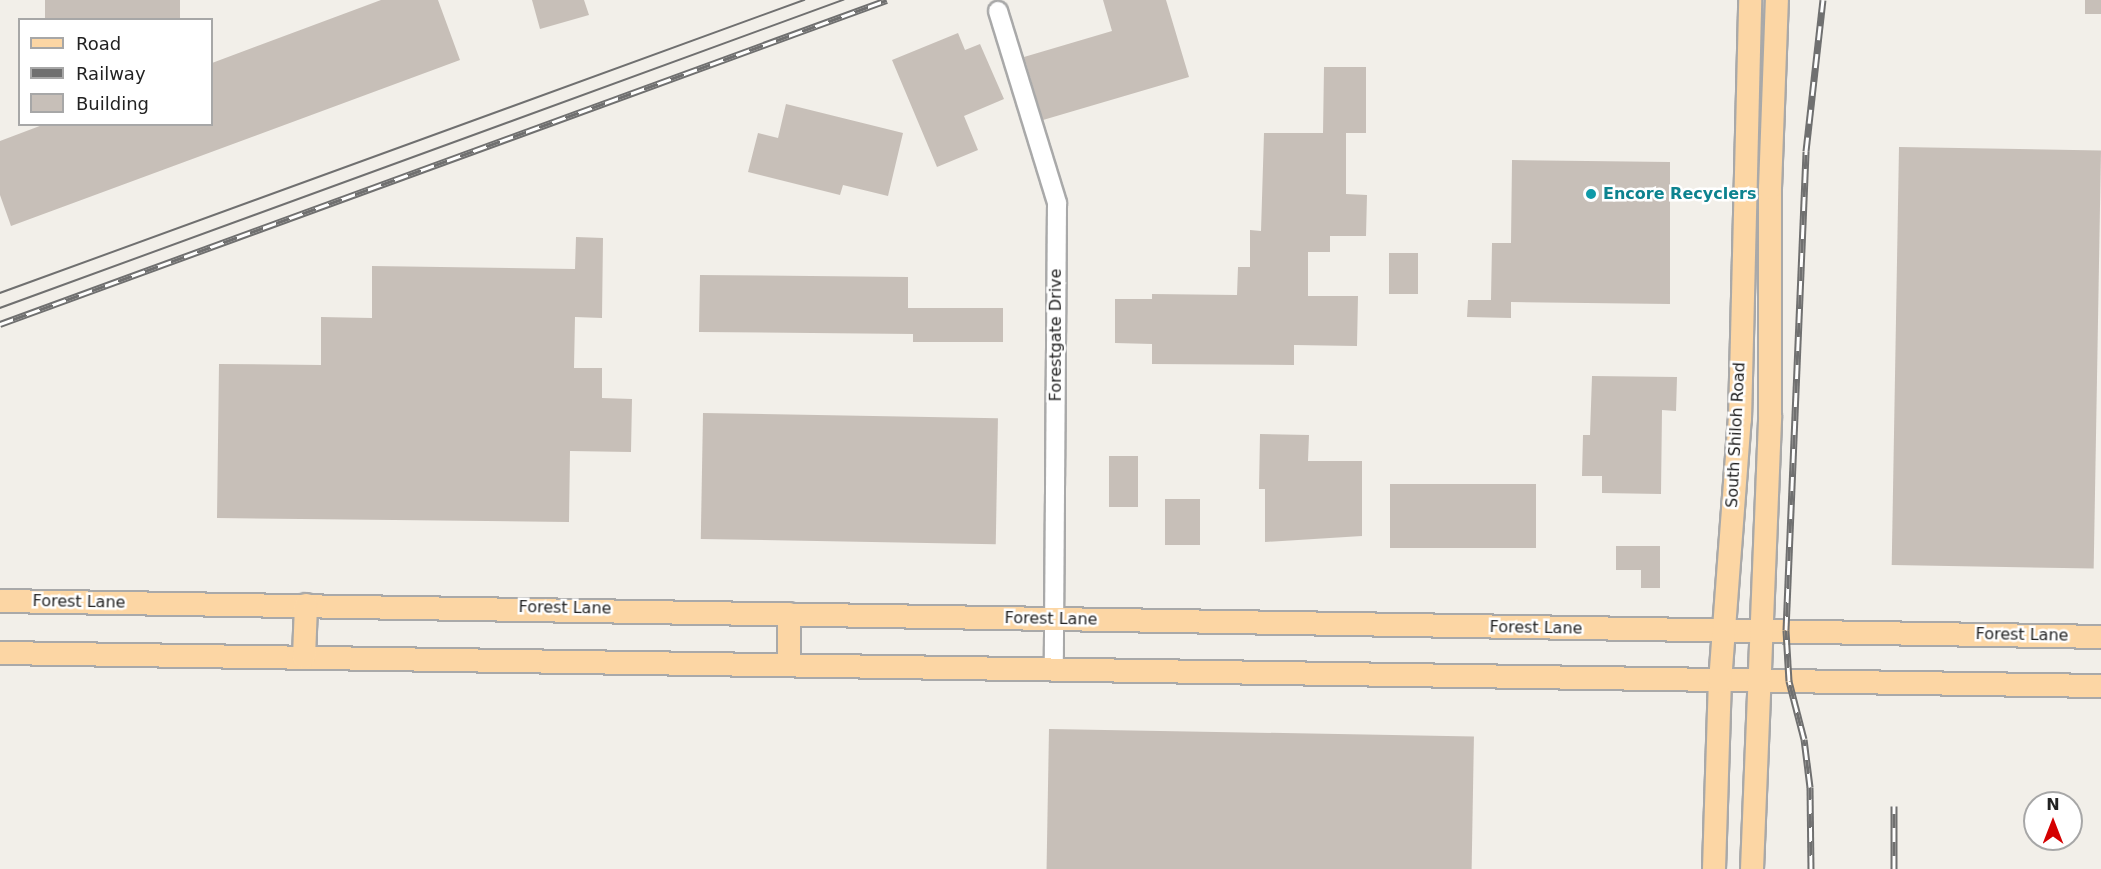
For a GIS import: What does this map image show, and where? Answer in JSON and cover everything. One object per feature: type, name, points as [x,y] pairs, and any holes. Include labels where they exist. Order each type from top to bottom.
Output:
[{"type":"main road","name":"South Shiloh Road","points":[[1714,869],[1720,682],[1740,418],[1750,0]]},
{"type":"main road","name":"South Shiloh Road","points":[[1752,869],[1757,682],[1770,415],[1770,188],[1777,0]]},
{"type":"main road","name":"Forest Lane","points":[[0,601],[2101,637]]},
{"type":"main road","points":[[304,657],[306,605]]},
{"type":"main road","points":[[789,614],[789,663]]},
{"type":"main road","points":[[5,655],[789,663],[1720,682],[2101,686]]},
{"type":"street","name":"Forestgate Drive","points":[[998,11],[1058,203],[1054,668]]},
{"type":"building","points":[[45,0],[180,0],[180,18],[45,18]]},
{"type":"building","points":[[381,0],[438,0],[460,60],[11,226],[0,195],[0,141],[40,126],[213,126],[213,63]]},
{"type":"building","points":[[532,0],[584,0],[589,15],[540,29]]},
{"type":"building","points":[[1103,0],[1166,0],[1189,77],[1043,120],[1024,57],[1112,31]]},
{"type":"building","points":[[2085,0],[2101,0],[2101,14],[2085,14]]},
{"type":"building","points":[[958,33],[965,50],[980,44],[1004,99],[964,116],[978,150],[937,167],[892,60]]},
{"type":"building","points":[[1324,67],[1366,67],[1366,133],[1346,133],[1346,194],[1367,195],[1366,236],[1330,236],[1330,252],[1308,252],[1308,296],[1358,296],[1357,346],[1294,345],[1294,365],[1152,364],[1152,344],[1115,343],[1115,299],[1152,299],[1152,294],[1237,295],[1238,267],[1250,267],[1250,230],[1261,231],[1264,133],[1323,133]]},
{"type":"building","points":[[786,104],[903,133],[888,196],[843,185],[840,195],[748,172],[758,133],[778,138]]},
{"type":"building","points":[[1899,147],[2101,151],[2094,568],[1892,565]]},
{"type":"building","points":[[1512,160],[1670,162],[1670,304],[1511,302],[1511,318],[1467,317],[1468,300],[1491,300],[1492,243],[1511,243]]},
{"type":"building","points":[[576,237],[603,238],[602,318],[575,317],[574,368],[602,368],[602,398],[632,399],[631,452],[570,451],[569,522],[217,518],[219,364],[321,365],[321,317],[372,318],[372,266],[575,269]]},
{"type":"building","points":[[1389,253],[1418,253],[1418,294],[1389,294]]},
{"type":"building","points":[[700,275],[908,277],[908,308],[1003,308],[1003,342],[913,342],[913,334],[699,332]]},
{"type":"building","points":[[1592,376],[1677,377],[1676,411],[1662,410],[1661,494],[1602,493],[1602,476],[1582,476],[1583,435],[1590,435]]},
{"type":"building","points":[[703,413],[998,418],[996,544],[701,539]]},
{"type":"building","points":[[1260,434],[1309,435],[1308,461],[1362,461],[1362,536],[1265,542],[1265,489],[1259,489]]},
{"type":"building","points":[[1109,456],[1138,456],[1138,507],[1109,507]]},
{"type":"building","points":[[1390,484],[1536,484],[1536,548],[1390,548]]},
{"type":"building","points":[[1165,499],[1200,499],[1200,545],[1165,545]]},
{"type":"building","points":[[1616,546],[1660,546],[1660,588],[1641,588],[1641,570],[1616,570]]},
{"type":"building","points":[[1049,729],[1474,736],[1472,869],[1047,869]]},
{"type":"tram line","points":[[0,293],[804,0]]},
{"type":"tram line","points":[[0,308],[843,0]]},
{"type":"railway","points":[[0,324],[887,0]]},
{"type":"railway","points":[[1811,869],[1810,787],[1804,739],[1789,681],[1786,630],[1806,151],[1823,0]]},
{"type":"railway","points":[[1894,806],[1894,869]]},
{"type":"place","name":"Encore Recyclers","points":[[1591,194]]}]
